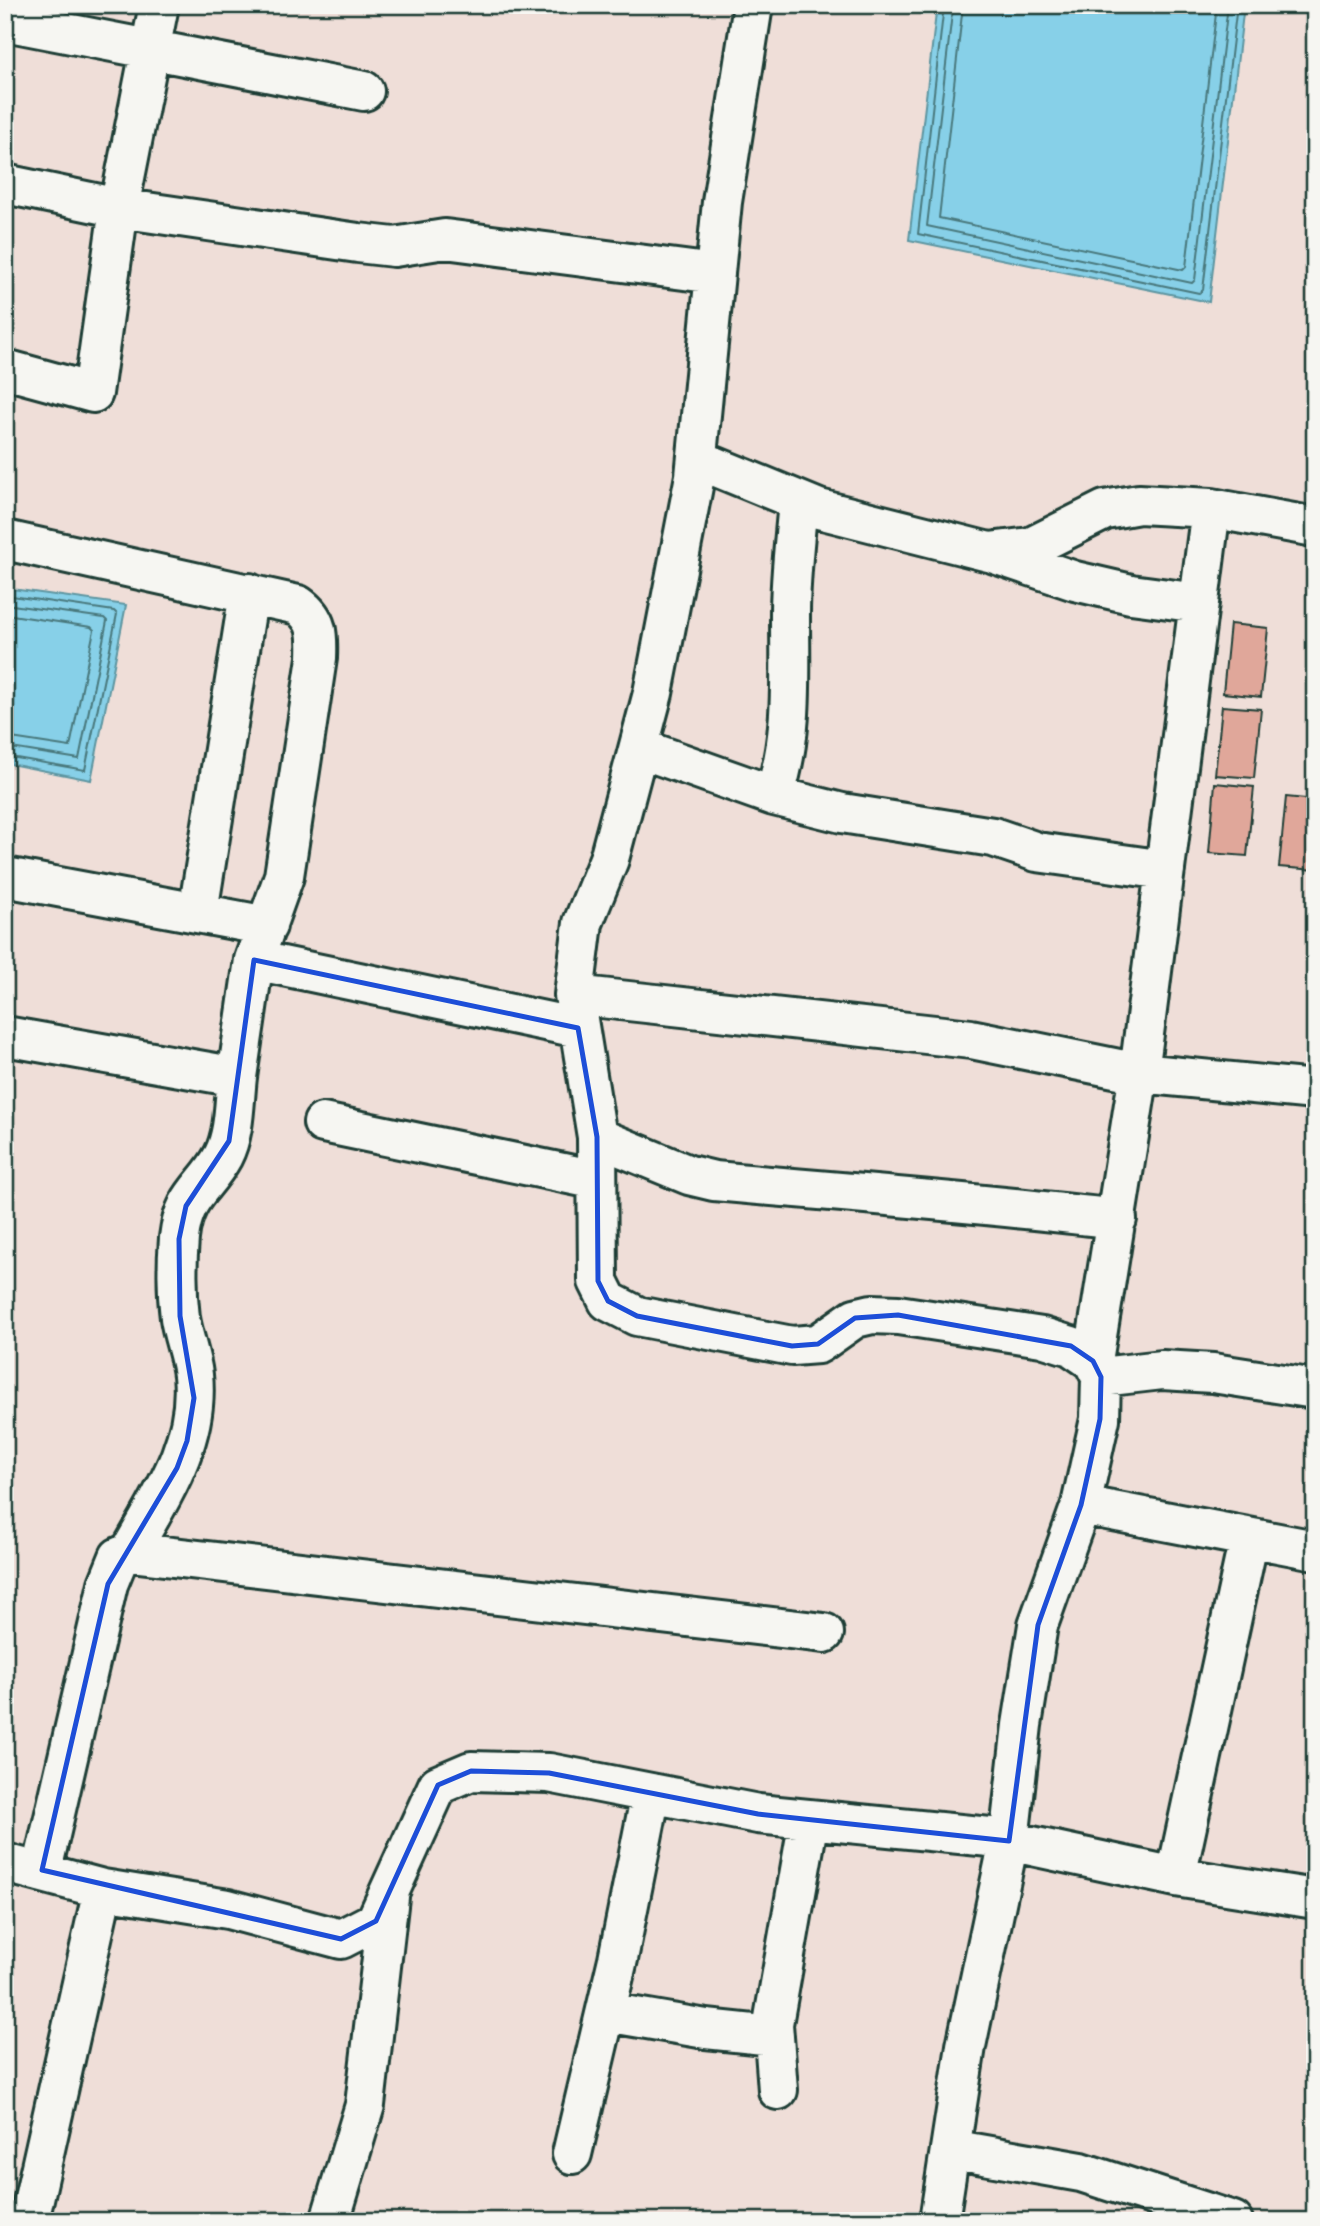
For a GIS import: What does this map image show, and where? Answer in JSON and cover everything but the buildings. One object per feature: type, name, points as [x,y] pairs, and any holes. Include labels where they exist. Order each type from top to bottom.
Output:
[{"type":"street","points":[[5,369],[93,393],[119,208],[159,5]]},
{"type":"street","points":[[753,5],[722,202],[697,460],[653,693],[609,859],[583,923],[576,1011],[597,1137],[598,1281],[608,1301],[637,1316],[792,1346],[818,1344],[855,1318],[872,1314],[898,1315],[1042,1337],[1071,1346],[1097,1369],[1200,1373],[1303,1385],[1315,1389]]},
{"type":"street","points":[[5,21],[364,90]]},
{"type":"street","points":[[5,184],[119,208],[394,247],[445,239],[715,274]]},
{"type":"street","points":[[697,460],[819,509],[989,552],[1075,582],[1131,594],[1199,603]]},
{"type":"street","points":[[774,796],[786,761],[791,698],[790,610],[798,500]]},
{"type":"street","points":[[989,552],[1031,547],[1105,509],[1139,504],[1211,508],[1315,527]]},
{"type":"street","points":[[939,2221],[966,2046],[1009,1841],[1022,1725],[1038,1625],[1081,1505],[1100,1419],[1097,1369],[1166,870],[1211,508]]},
{"type":"street","points":[[5,540],[298,605],[312,614],[318,632],[317,658],[284,876],[260,943],[229,1141],[223,1157],[186,1206],[179,1239],[180,1316],[193,1374],[194,1398],[187,1441],[177,1468],[130,1552],[119,1558],[108,1584],[43,1871]]},
{"type":"street","points":[[198,912],[249,593]]},
{"type":"street","points":[[639,748],[774,796],[842,814],[993,837],[1037,852],[1166,870]]},
{"type":"street","points":[[5,877],[198,912],[260,943],[576,1011],[971,1039],[1139,1073],[1315,1090]]},
{"type":"street","points":[[5,1036],[237,1077]]},
{"type":"street","points":[[323,1123],[597,1180]]},
{"type":"street","points":[[597,1137],[689,1175],[714,1181],[886,1198],[983,1203],[1117,1219]]},
{"type":"street","points":[[1081,1505],[1315,1550]]},
{"type":"street","points":[[1176,1877],[1249,1538]]},
{"type":"street","points":[[130,1552],[824,1633]]},
{"type":"street","points":[[5,1863],[103,1889],[228,1909],[341,1939],[376,1921],[438,1785],[471,1771],[549,1773],[758,1814],[1009,1841],[1176,1877],[1315,1899]]},
{"type":"street","points":[[572,2154],[606,2012],[651,1793]]},
{"type":"street","points":[[778,2090],[773,2024],[809,1819]]},
{"type":"street","points":[[29,2221],[103,1889]]},
{"type":"street","points":[[330,2221],[365,2105],[389,1896]]},
{"type":"street","points":[[606,2012],[706,2029],[774,2036]]},
{"type":"street","points":[[950,2149],[1081,2172],[1233,2221]]},
{"type":"highlighted area","points":[[254,960],[578,1028],[597,1137],[598,1281],[608,1301],[637,1316],[792,1346],[818,1344],[855,1318],[898,1315],[1071,1346],[1093,1361],[1101,1377],[1100,1419],[1081,1505],[1038,1625],[1009,1841],[758,1814],[549,1773],[471,1771],[438,1785],[376,1921],[341,1939],[42,1870],[108,1584],[177,1468],[187,1441],[194,1398],[180,1316],[179,1239],[186,1206],[229,1141]]},
{"type":"water","points":[[937,5],[1244,5],[1209,302],[909,240]]},
{"type":"water","points":[[5,588],[126,605],[91,780],[5,763]]}]
